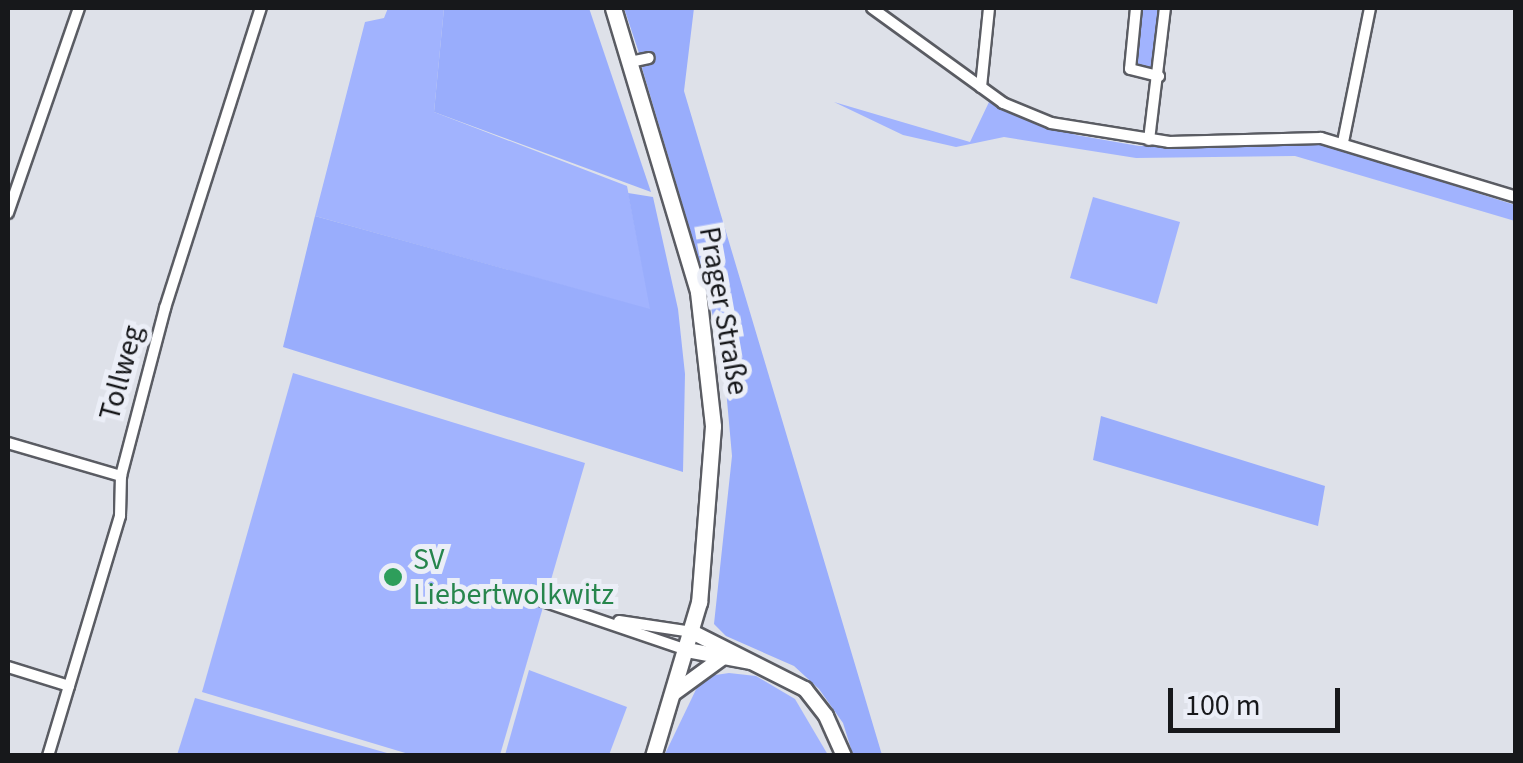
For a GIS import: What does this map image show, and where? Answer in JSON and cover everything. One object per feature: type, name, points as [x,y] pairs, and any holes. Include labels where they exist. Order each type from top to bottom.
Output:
[{"type":"main road","name":"Prager Straße","points":[[614,8],[691,262],[711,387],[711,509],[692,632],[653,756]]},
{"type":"main road","points":[[692,632],[764,664],[817,702],[844,756]]},
{"type":"main road","points":[[687,650],[764,664]]},
{"type":"main road","points":[[674,693],[722,658]]},
{"type":"street","points":[[8,213],[79,8]]},
{"type":"street","name":"Tollweg","points":[[48,756],[120,516],[121,476],[170,289],[260,8]]},
{"type":"street","points":[[872,8],[982,87],[1030,116],[1149,140],[1286,135],[1343,142],[1516,197]]},
{"type":"street","points":[[982,87],[989,8]]},
{"type":"street","points":[[1136,8],[1130,69],[1159,76]]},
{"type":"street","points":[[1149,140],[1165,8]]},
{"type":"street","points":[[1343,142],[1370,8]]},
{"type":"street","points":[[630,62],[649,58]]},
{"type":"street","points":[[8,443],[121,476]]},
{"type":"street","points":[[543,601],[687,650]]},
{"type":"street","points":[[608,620],[692,632]]},
{"type":"street","points":[[8,667],[70,686]]},
{"type":"shaded area","points":[[388,8],[444,8],[434,112],[627,186],[651,310],[315,216],[365,22],[384,18]]},
{"type":"shaded area","points":[[444,8],[589,8],[651,192],[434,112]]},
{"type":"shaded area","points":[[624,8],[694,8],[684,91],[882,755],[853,755],[843,723],[819,689],[794,666],[726,636],[714,624],[732,456],[725,378],[707,287],[642,68],[648,53],[639,53]]},
{"type":"shaded area","points":[[1140,8],[1161,8],[1154,71],[1134,69]]},
{"type":"shaded area","points":[[834,102],[970,142],[989,102],[1076,135],[1139,146],[1297,140],[1328,146],[1515,205],[1515,221],[1295,156],[1136,158],[1004,137],[956,147],[903,135]]},
{"type":"shaded area","points":[[628,193],[653,197],[678,309],[685,374],[683,472],[283,347],[315,216],[650,309]]},
{"type":"shaded area","points":[[1093,197],[1180,222],[1157,304],[1070,278]]},
{"type":"shaded area","name":"SV Liebertwolkwitz","points":[[293,373],[585,463],[500,755],[412,755],[202,692]]},
{"type":"shaded area","points":[[1101,416],[1325,486],[1318,526],[1093,460]]},
{"type":"shaded area","points":[[529,670],[627,707],[609,755],[505,755]]},
{"type":"shaded area","points":[[729,673],[756,676],[795,699],[828,755],[664,756],[702,677]]},
{"type":"shaded area","points":[[195,698],[394,755],[177,755]]},
{"type":"place","name":"SV Liebertwolkwitz","points":[[393,577]]}]
